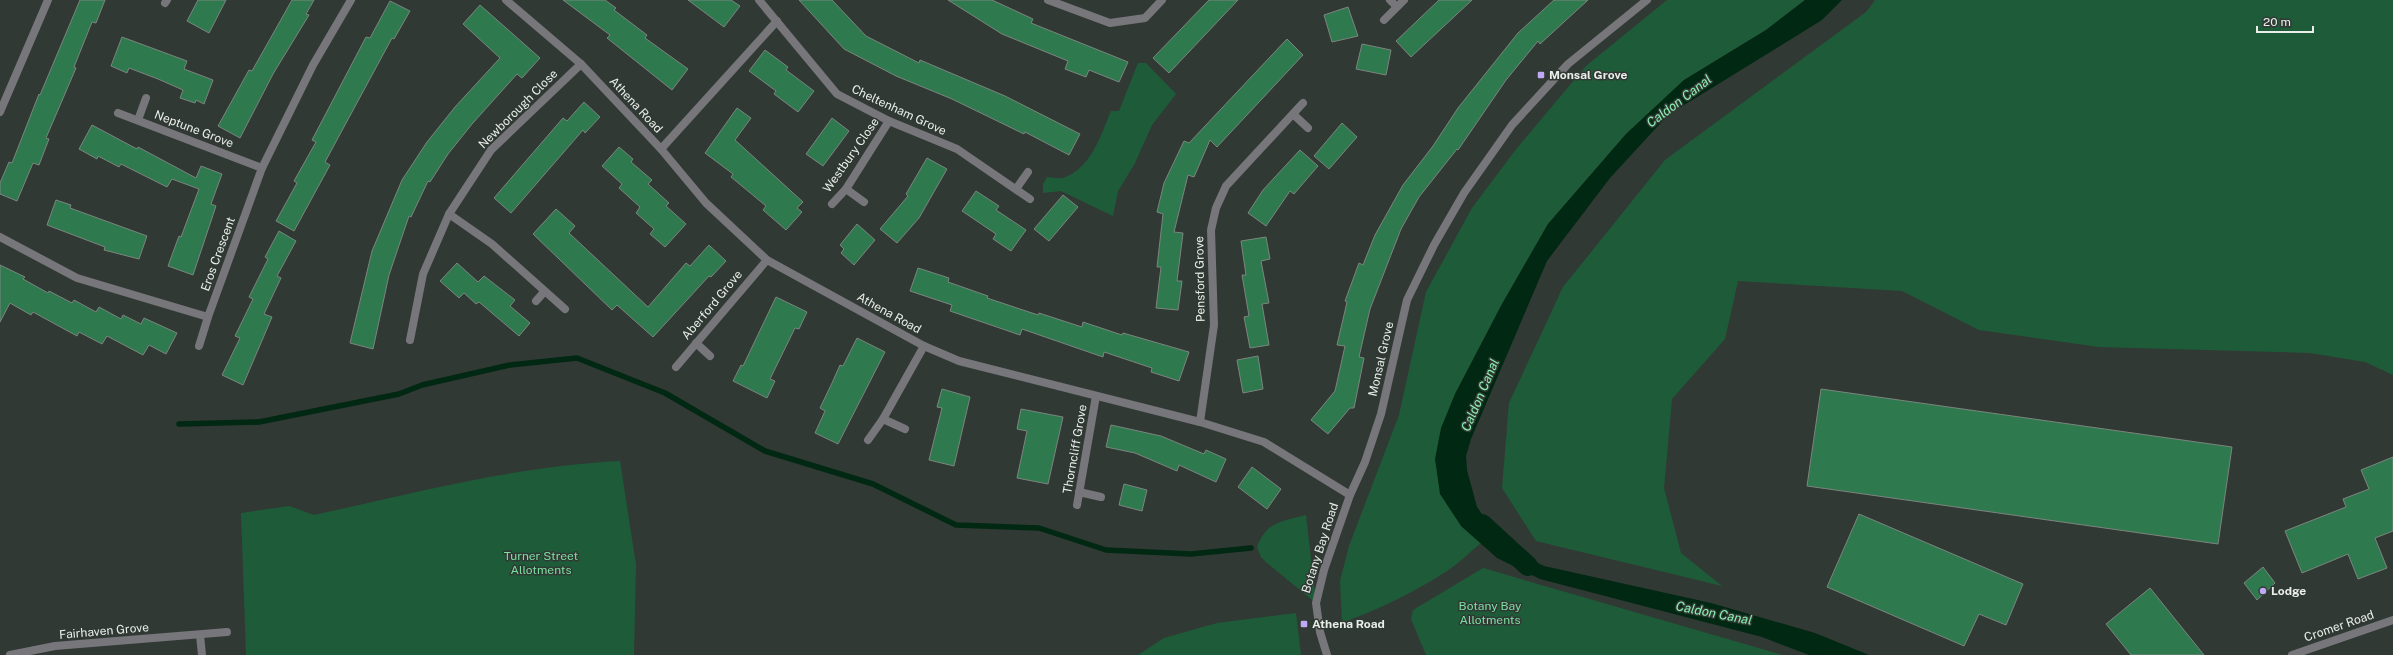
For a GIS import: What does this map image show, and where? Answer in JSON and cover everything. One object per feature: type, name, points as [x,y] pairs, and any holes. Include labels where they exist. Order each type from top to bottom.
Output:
[{"type":"street","points":[[0,112],[48,0]]},
{"type":"street","name":"Eros Crescent","points":[[199,346],[262,168],[313,65],[351,0]]},
{"type":"street","name":"Athena Road","points":[[506,0],[581,64],[661,149],[706,203],[766,260],[924,346],[959,361],[1200,422],[1264,442],[1350,495]]},
{"type":"street","name":"Cheltenham Grove","points":[[759,0],[837,94],[889,121],[957,149],[1030,199]]},
{"type":"street","points":[[1048,0],[1110,23],[1145,18],[1162,0]]},
{"type":"street","points":[[1390,0],[1397,7]]},
{"type":"street","points":[[1384,20],[1404,0]]},
{"type":"street","name":"Monsal Grove","points":[[1350,495],[1365,462],[1381,414],[1407,300],[1434,245],[1464,193],[1512,126],[1568,64],[1647,0]]},
{"type":"street","points":[[661,149],[777,22]]},
{"type":"street","name":"Newborough Close","points":[[410,340],[423,274],[449,214],[491,150],[581,64]]},
{"type":"street","points":[[138,120],[146,98]]},
{"type":"street","name":"Pensford Grove","points":[[1200,422],[1214,325],[1211,230],[1216,208],[1226,186],[1303,103]]},
{"type":"street","name":"Neptune Grove","points":[[118,113],[262,168]]},
{"type":"street","points":[[1293,114],[1308,128]]},
{"type":"street","name":"Westbury Close","points":[[832,204],[846,189],[889,121]]},
{"type":"street","points":[[1016,189],[1028,172]]},
{"type":"street","points":[[846,189],[864,202]]},
{"type":"street","points":[[449,214],[492,244],[544,292],[565,309]]},
{"type":"street","points":[[0,237],[77,278],[208,317]]},
{"type":"street","name":"Aberford Grove","points":[[676,367],[766,260]]},
{"type":"street","points":[[536,301],[544,292]]},
{"type":"street","points":[[696,343],[710,356]]},
{"type":"street","points":[[868,440],[883,420],[924,346]]},
{"type":"street","name":"Thorncliff Grove","points":[[1077,505],[1096,396]]},
{"type":"street","points":[[883,420],[905,429]]},
{"type":"street","points":[[1079,492],[1101,497]]},
{"type":"street","name":"Botany Bay Road","points":[[1327,655],[1320,632],[1316,603],[1324,570],[1350,495]]},
{"type":"street","name":"Cromer Road","points":[[2292,655],[2393,620]]},
{"type":"street","name":"Fairhaven Grove","points":[[10,655],[227,632]]},
{"type":"street","points":[[200,635],[202,655]]},
{"type":"green space","points":[[1667,0],[1805,0],[1766,30],[1684,80],[1626,134],[1548,224],[1502,304],[1455,394],[1461,526],[1481,543],[1460,561],[1435,579],[1383,606],[1342,623],[1340,581],[1349,546],[1399,415],[1426,292],[1472,208],[1517,148],[1586,66]]},
{"type":"green space","points":[[1875,0],[2393,0],[2393,375],[2365,362],[2310,353],[2099,347],[1979,330],[1902,291],[1738,281],[1725,339],[1672,399],[1664,488],[1681,553],[1722,586],[1536,541],[1502,488],[1509,403],[1563,287],[1665,160],[1866,12]]},
{"type":"green space","points":[[1138,63],[1146,63],[1176,94],[1152,125],[1135,163],[1118,191],[1113,216],[1061,191],[1043,193],[1043,184],[1047,177],[1063,178],[1073,174],[1088,159],[1099,140],[1111,111],[1119,111]]},
{"type":"green space","name":"Turner Street Allotments","points":[[620,461],[636,565],[634,655],[246,655],[241,513],[289,506],[314,515],[504,474],[543,468]]},
{"type":"green space","points":[[1306,515],[1316,603],[1267,563],[1261,557],[1257,547],[1261,538],[1270,527],[1282,521]]},
{"type":"green space","name":"Botany Bay Allotments","points":[[1483,568],[1783,655],[1426,655],[1411,619],[1413,610]]},
{"type":"green space","points":[[1296,613],[1301,655],[1138,655],[1164,638],[1217,623]]},
{"type":"water","points":[[1805,0],[1842,0],[1822,20],[1668,115],[1610,178],[1547,261],[1471,439],[1466,456],[1467,470],[1477,507],[1505,547],[1544,566],[1711,603],[1815,633],[1869,655],[1809,655],[1762,637],[1540,579],[1497,558],[1461,526],[1440,494],[1435,459],[1441,428],[1455,394],[1502,304],[1548,224],[1626,134],[1684,80],[1766,30]]},
{"type":"building","points":[[80,0],[105,0],[96,23],[92,22],[74,67],[76,68],[46,138],[49,139],[39,165],[33,163],[17,201],[0,194],[0,183],[9,162],[12,163],[39,94],[40,95]]},
{"type":"building","points":[[198,0],[226,0],[209,33],[187,21]]},
{"type":"building","points":[[292,0],[314,0],[306,14],[309,15],[273,74],[240,138],[218,126],[249,70],[252,71]]},
{"type":"building","points":[[563,0],[605,0],[616,8],[614,10],[647,35],[645,38],[688,69],[672,90],[607,38],[610,35]]},
{"type":"building","points":[[688,0],[731,0],[740,6],[724,27]]},
{"type":"building","points":[[799,0],[832,0],[866,36],[919,63],[920,60],[1005,96],[1080,134],[1069,155],[1025,132],[1024,134],[952,99],[896,76],[844,49]]},
{"type":"building","points":[[948,0],[992,0],[1033,19],[1031,23],[1128,62],[1119,82],[1089,70],[1086,77],[1065,69],[1068,61],[1002,34]]},
{"type":"building","points":[[1209,0],[1238,0],[1169,73],[1153,58]]},
{"type":"building","points":[[1439,0],[1472,0],[1411,57],[1396,41]]},
{"type":"building","points":[[1554,0],[1588,0],[1540,44],[1538,41],[1506,80],[1458,150],[1457,149],[1419,197],[1401,229],[1370,309],[1359,357],[1364,358],[1354,408],[1350,408],[1328,434],[1311,420],[1335,391],[1345,346],[1337,345],[1347,302],[1345,301],[1359,263],[1363,265],[1375,235],[1403,185],[1433,146],[1458,108],[1518,33]]},
{"type":"building","points":[[390,1],[410,11],[394,39],[392,38],[325,162],[330,165],[294,231],[276,221],[297,183],[294,181],[316,142],[312,140],[366,37],[370,38]]},
{"type":"building","points":[[480,5],[540,58],[522,78],[517,74],[472,124],[448,154],[430,182],[428,181],[411,217],[409,216],[389,275],[373,349],[350,343],[372,251],[402,180],[427,142],[455,107],[500,58],[463,24]]},
{"type":"building","points":[[1348,7],[1358,36],[1332,42],[1324,15]]},
{"type":"building","points":[[122,37],[187,61],[184,69],[213,80],[204,104],[196,100],[195,103],[180,98],[183,90],[158,79],[129,68],[127,73],[111,66]]},
{"type":"building","points":[[1287,39],[1303,55],[1217,147],[1210,140],[1194,177],[1188,175],[1174,232],[1183,233],[1177,281],[1182,281],[1178,310],[1156,308],[1161,267],[1157,267],[1163,214],[1157,212],[1164,183],[1184,141],[1189,143]]},
{"type":"building","points":[[1362,44],[1391,50],[1386,75],[1356,69]]},
{"type":"building","points":[[765,50],[788,67],[786,70],[814,91],[798,112],[774,94],[776,91],[749,71]]},
{"type":"building","points":[[584,102],[600,117],[585,133],[583,130],[511,213],[494,198],[563,118],[567,121]]},
{"type":"building","points":[[737,108],[751,118],[735,140],[803,202],[797,208],[802,212],[786,230],[763,210],[766,206],[731,177],[733,174],[705,153]]},
{"type":"building","points":[[832,118],[849,131],[823,166],[806,154]]},
{"type":"building","points":[[1342,123],[1357,137],[1329,169],[1314,156]]},
{"type":"building","points":[[92,125],[137,149],[138,147],[196,178],[201,166],[222,174],[211,204],[216,206],[193,275],[168,266],[179,236],[181,237],[199,189],[172,179],[167,187],[121,164],[119,167],[98,156],[97,159],[79,149]]},
{"type":"building","points":[[619,147],[633,159],[631,162],[652,180],[648,184],[669,203],[666,206],[686,224],[665,247],[650,234],[654,229],[636,213],[640,207],[619,188],[622,184],[602,166]]},
{"type":"building","points":[[1300,150],[1318,166],[1294,194],[1290,191],[1266,226],[1248,213],[1263,190]]},
{"type":"building","points":[[927,158],[947,169],[919,218],[897,243],[880,229],[908,196],[906,194]]},
{"type":"building","points":[[976,191],[999,206],[996,210],[1026,230],[1011,251],[993,239],[996,234],[962,211]]},
{"type":"building","points":[[1063,195],[1078,207],[1049,241],[1034,229]]},
{"type":"building","points":[[56,200],[71,205],[70,208],[147,236],[139,259],[104,250],[105,247],[47,225]]},
{"type":"building","points":[[556,209],[575,226],[569,233],[648,307],[686,263],[690,266],[709,245],[726,261],[711,277],[709,276],[653,337],[617,305],[612,310],[533,234]]},
{"type":"building","points":[[857,224],[875,240],[854,265],[841,253],[844,249],[840,245]]},
{"type":"building","points":[[279,231],[296,241],[277,276],[281,278],[264,314],[272,317],[243,385],[222,375],[240,338],[235,336],[253,299],[249,297],[268,259],[265,257]]},
{"type":"building","points":[[1266,237],[1270,259],[1261,261],[1269,303],[1262,304],[1269,345],[1250,348],[1244,317],[1249,316],[1242,275],[1246,275],[1241,241]]},
{"type":"building","points":[[457,263],[478,282],[484,276],[515,300],[510,306],[530,323],[519,336],[479,302],[476,304],[464,293],[459,298],[440,281]]},
{"type":"building","points":[[0,265],[25,277],[23,279],[48,293],[49,291],[72,303],[74,300],[96,312],[99,307],[121,319],[123,315],[141,324],[144,318],[177,333],[166,354],[149,345],[143,355],[107,336],[102,344],[79,332],[77,336],[33,312],[31,315],[10,303],[0,322]]},
{"type":"building","points":[[918,268],[949,278],[948,282],[988,296],[987,298],[1038,315],[1039,313],[1082,327],[1083,322],[1122,335],[1123,333],[1189,352],[1179,381],[1151,372],[1152,368],[1104,352],[1103,357],[1022,329],[1020,335],[950,311],[952,305],[910,291]]},
{"type":"building","points":[[776,297],[807,312],[799,329],[795,328],[770,379],[775,381],[767,398],[733,381],[741,365],[743,366]]},
{"type":"building","points":[[857,338],[885,352],[838,444],[815,433],[825,411],[820,408],[840,365],[843,366]]},
{"type":"building","points":[[1258,356],[1263,389],[1243,393],[1237,360]]},
{"type":"building","points":[[942,389],[970,397],[954,466],[929,460],[942,408],[937,407]]},
{"type":"building","points":[[1821,389],[2232,447],[2218,544],[1807,486]]},
{"type":"building","points":[[1021,409],[1063,417],[1048,484],[1017,478],[1027,431],[1017,429]]},
{"type":"building","points":[[1111,425],[1161,436],[1204,454],[1206,450],[1226,459],[1216,482],[1179,465],[1177,471],[1135,453],[1106,447]]},
{"type":"building","points":[[2393,457],[2393,531],[2375,538],[2387,568],[2358,579],[2348,554],[2302,573],[2285,531],[2346,507],[2343,499],[2369,489],[2361,470]]},
{"type":"building","points":[[1252,467],[1281,489],[1267,509],[1238,487]]},
{"type":"building","points":[[1124,484],[1147,490],[1142,511],[1119,505]]},
{"type":"building","points":[[1859,514],[2023,584],[2006,625],[1979,614],[1964,646],[1827,587]]},
{"type":"building","name":"Lodge","points":[[2263,567],[2275,583],[2257,600],[2244,583]]},
{"type":"building","points":[[2150,588],[2204,655],[2131,655],[2106,624]]},
{"type":"waterway","points":[[179,424],[259,422],[399,394],[422,385],[510,365],[577,358],[665,393],[765,451],[873,484],[956,525],[1039,528],[1106,550],[1191,554],[1251,548]]},
{"type":"waterway","name":"Caldon Canal","points":[[1482,524],[1528,566]]},
{"type":"place","name":"Monsal Grove","points":[[1541,75]]},
{"type":"place","name":"Lodge","points":[[2263,591]]},
{"type":"place","name":"Athena Road","points":[[1304,624]]}]
